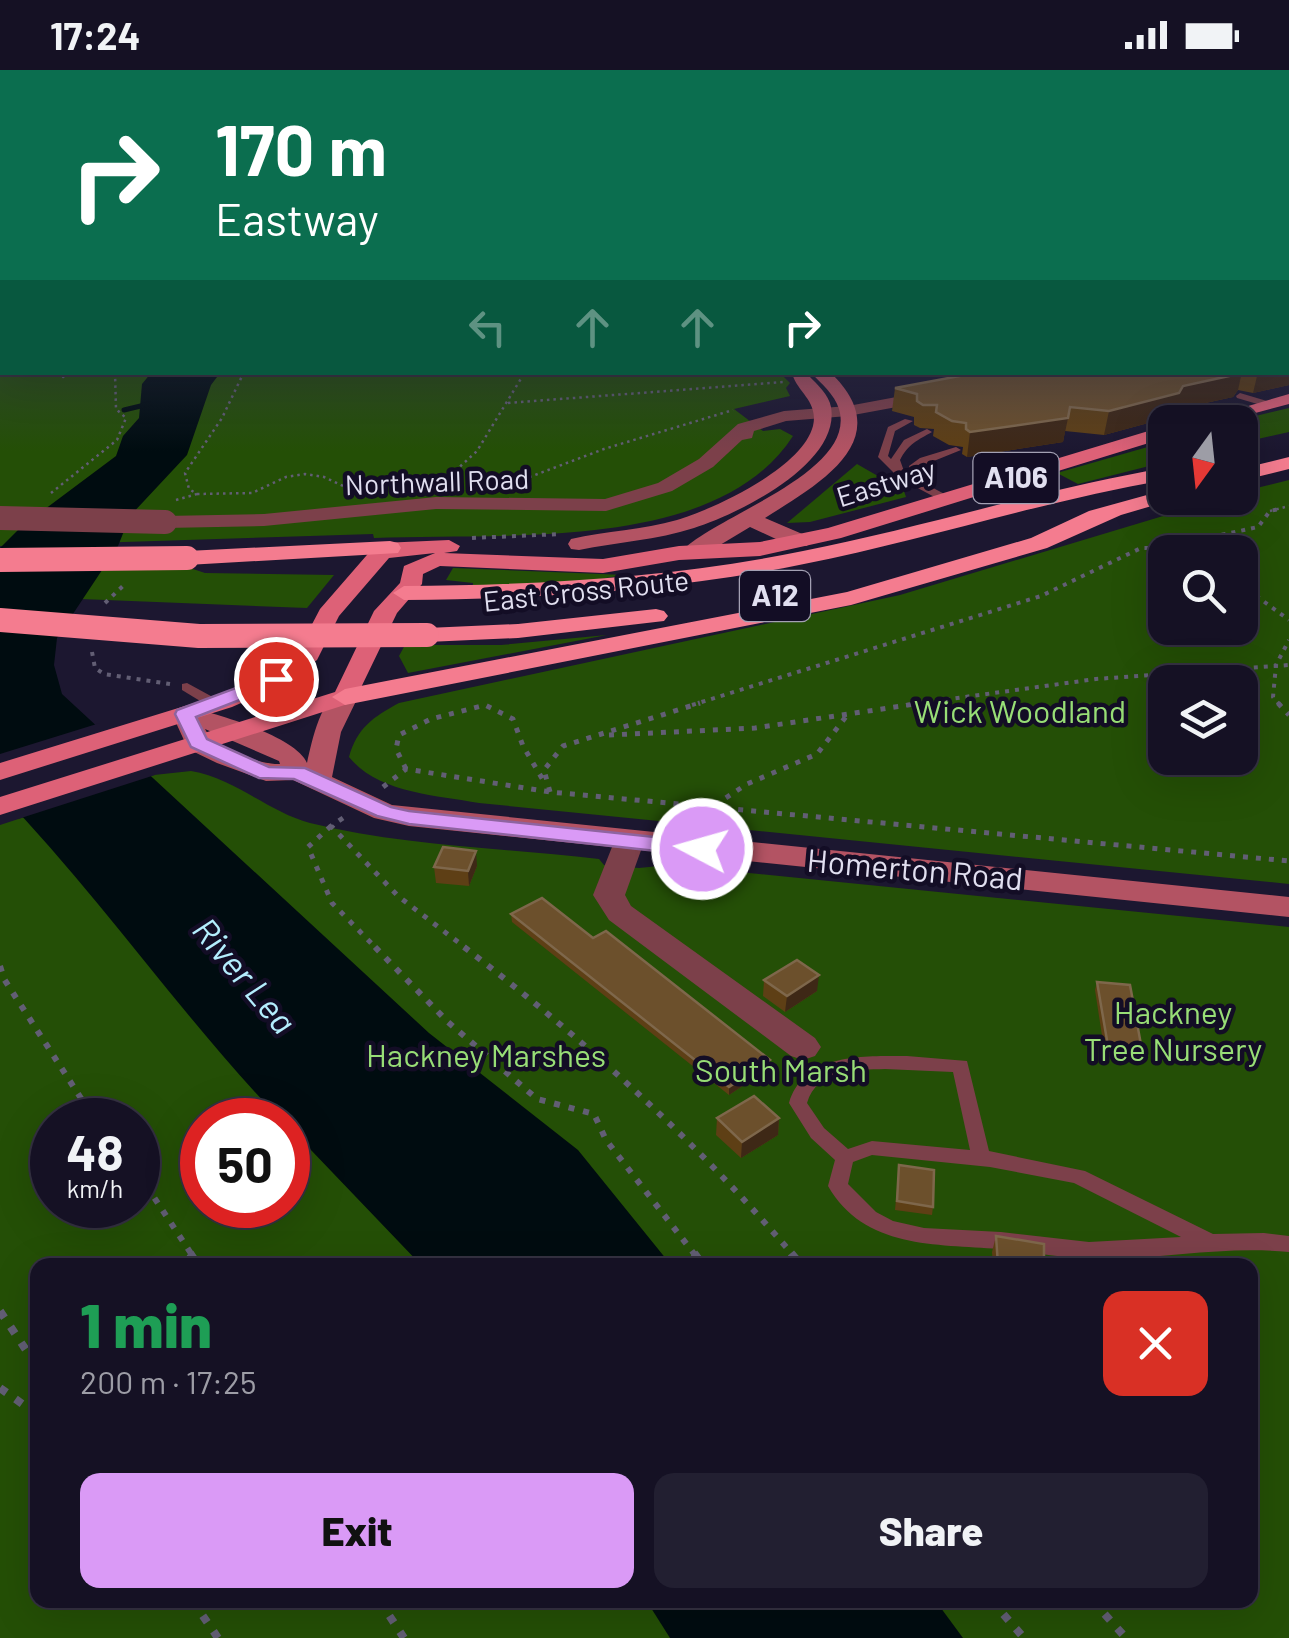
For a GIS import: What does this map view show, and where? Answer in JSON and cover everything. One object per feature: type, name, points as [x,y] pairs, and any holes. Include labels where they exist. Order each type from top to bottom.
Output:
[{"type":"highway","points":[[1258,455],[1289,447]]},
{"type":"highway","points":[[1258,470],[1289,462]]},
{"type":"highway","name":"A12","points":[[408,583],[557,589],[721,572],[1148,481]]},
{"type":"highway","name":"East Cross Route","points":[[0,602],[427,627],[771,578],[982,531],[1148,482]]},
{"type":"highway","name":"East Cross Route","points":[[0,620],[199,636],[574,626],[736,603],[872,576],[1148,501]]},
{"type":"highway","name":"A12","points":[[345,697],[882,590],[1038,542],[1114,510]]},
{"type":"highway","points":[[0,560],[381,555]]},
{"type":"main road","name":"Eastway","points":[[381,555],[579,544],[685,553],[747,551],[799,541],[1148,437]]},
{"type":"main road","name":"Eastway","points":[[408,583],[422,565],[449,558],[603,566],[685,553]]},
{"type":"main road","points":[[0,772],[134,730],[186,701],[215,704],[276,679],[308,654],[328,614],[381,555],[408,583],[386,611],[345,697],[0,806]]},
{"type":"main road","name":"A106","points":[[328,614],[408,583]]},
{"type":"main road","points":[[308,654],[320,684],[345,697]]},
{"type":"street","points":[[675,526],[668,541],[685,553],[750,516],[836,455],[848,434],[846,406],[821,375]]},
{"type":"street","points":[[579,544],[675,526],[719,512],[754,494],[795,463],[817,439],[822,409],[798,377]]},
{"type":"street","name":"Northwall Road","points":[[0,518],[264,520],[426,496],[572,507],[624,502],[650,494],[688,474],[715,458],[736,436],[746,434],[745,428],[761,421],[948,386]]},
{"type":"street","points":[[750,516],[766,530],[799,541]]},
{"type":"street","points":[[186,701],[234,730],[291,756],[307,777],[345,697]]},
{"type":"street","points":[[186,701],[198,743]]},
{"type":"street","name":"Homerton Road","points":[[198,743],[266,773],[307,777],[363,803],[409,817],[1289,907]]},
{"type":"street","points":[[630,842],[609,895],[620,913],[802,1047]]},
{"type":"lane","points":[[1240,396],[1280,402]]},
{"type":"lane","points":[[908,421],[891,429],[883,458],[917,484],[946,499]]},
{"type":"lane","points":[[900,471],[896,460],[908,440],[927,432]]},
{"type":"lane","points":[[900,471],[924,448],[951,447],[914,466],[917,484]]},
{"type":"lane","points":[[845,1157],[821,1140],[807,1122],[798,1102],[803,1088],[817,1074],[841,1067],[924,1062],[962,1066],[981,1158]]},
{"type":"lane","points":[[845,1157],[872,1148],[981,1158],[1078,1176],[1215,1244]]},
{"type":"lane","points":[[845,1157],[838,1186],[852,1207],[878,1226],[948,1240],[991,1240],[1088,1251],[1289,1244]]},
{"type":"path","points":[[52,492],[117,440],[126,418],[116,410],[115,375]]},
{"type":"path","points":[[426,496],[477,451],[523,375]]},
{"type":"path","points":[[508,403],[798,377]]},
{"type":"path","points":[[509,484],[604,449],[746,407]]},
{"type":"path","points":[[197,494],[252,493],[286,477],[306,474],[369,495]]},
{"type":"path","points":[[1221,535],[1258,528],[1270,512],[1289,506]]},
{"type":"path","points":[[550,792],[544,770],[563,746],[1041,596],[1141,548],[1148,548]]},
{"type":"path","points":[[1258,597],[1289,620]]},
{"type":"path","points":[[1289,640],[1276,665],[1273,697],[1289,714]]},
{"type":"path","points":[[601,736],[773,726],[850,712],[1172,670],[1289,665]]},
{"type":"path","points":[[406,769],[396,748],[399,735],[431,719],[486,705],[514,719],[523,746],[550,792]]},
{"type":"path","points":[[714,806],[747,784],[817,754],[850,712]]},
{"type":"path","points":[[698,1258],[606,1140],[594,1114],[537,1099],[448,1022],[332,903],[308,847],[406,769],[550,792],[1289,861]]},
{"type":"path","points":[[331,826],[398,896],[571,1032],[726,1178],[795,1258]]},
{"type":"path","points":[[0,966],[81,1098]]},
{"type":"path","points":[[160,1207],[193,1258]]},
{"type":"path","points":[[0,1311],[30,1356]]},
{"type":"path","points":[[0,1388],[30,1410]]},
{"type":"path","points":[[197,1608],[218,1638]]},
{"type":"path","points":[[384,1608],[404,1638]]},
{"type":"path","points":[[998,1608],[1024,1638]]},
{"type":"path","points":[[1099,1608],[1126,1638]]},
{"type":"green space","points":[[0,375],[782,375],[790,383],[786,388],[790,396],[734,409],[763,431],[780,429],[793,436],[758,474],[712,501],[659,519],[540,534],[374,538],[373,534],[0,546]]},
{"type":"green space","points":[[1289,408],[1289,432],[1258,439],[1258,415]]},
{"type":"green space","points":[[1148,447],[1148,466],[1078,484],[1057,473]]},
{"type":"green space","points":[[857,464],[904,491],[906,497],[810,522],[787,523]]},
{"type":"green space","name":"Wick Woodland","points":[[1289,480],[1289,884],[479,803],[391,785],[361,769],[349,757],[367,724],[399,703],[900,595],[1166,515],[1258,515],[1258,488]]},
{"type":"green space","points":[[184,566],[205,573],[334,575],[307,608],[81,599],[103,567]]},
{"type":"green space","points":[[453,568],[625,575],[574,583],[473,587],[473,583],[446,580]]},
{"type":"green space","points":[[607,635],[408,673],[399,656],[405,645],[501,645]]},
{"type":"green space","name":"South Marsh","points":[[191,771],[237,788],[295,818],[381,837],[599,859],[604,865],[669,865],[1289,927],[1289,1638],[0,1638],[0,825],[154,775]]},
{"type":"water","name":"River Lea","points":[[149,375],[218,375],[211,385],[187,455],[130,516],[118,546],[57,638],[54,665],[62,694],[429,1033],[578,1150],[665,1258],[414,1258],[310,1149],[310,1098],[261,1098],[0,793],[0,548],[21,527],[116,456],[123,436],[139,418],[142,384]]},
{"type":"water","points":[[651,1608],[941,1608],[963,1638],[670,1638]]},
{"type":"pier","points":[[100,723],[155,775],[18,819],[0,800],[0,754]]},
{"type":"building","points":[[965,375],[1233,375],[1183,386],[1179,393],[1109,411],[1070,407],[1068,418],[970,432],[966,423],[936,412],[937,405],[923,405],[917,401],[917,394],[895,388]]},
{"type":"building","points":[[443,847],[476,851],[468,871],[434,867]]},
{"type":"building","points":[[542,898],[593,938],[606,931],[770,1060],[729,1087],[511,914]]},
{"type":"building","points":[[797,960],[819,975],[787,996],[764,980]]},
{"type":"building","points":[[1097,982],[1130,985],[1142,1050],[1108,1046]]},
{"type":"building","points":[[754,1096],[779,1118],[742,1142],[717,1118]]},
{"type":"building","points":[[899,1165],[934,1170],[933,1207],[897,1201]]},
{"type":"building","points":[[996,1236],[1044,1244],[1044,1258],[998,1258]]},
{"type":"waterway","points":[[124,410],[149,404]]},
{"type":"route","points":[[276,679],[184,714],[198,743],[266,773],[298,772],[384,812],[441,822],[702,849]]},
{"type":"park label","name":"Hackney Tree Nursery","points":[[1173,1032]]},
{"type":"park label","name":"Hackney Marshes","points":[[486,1056]]}]
